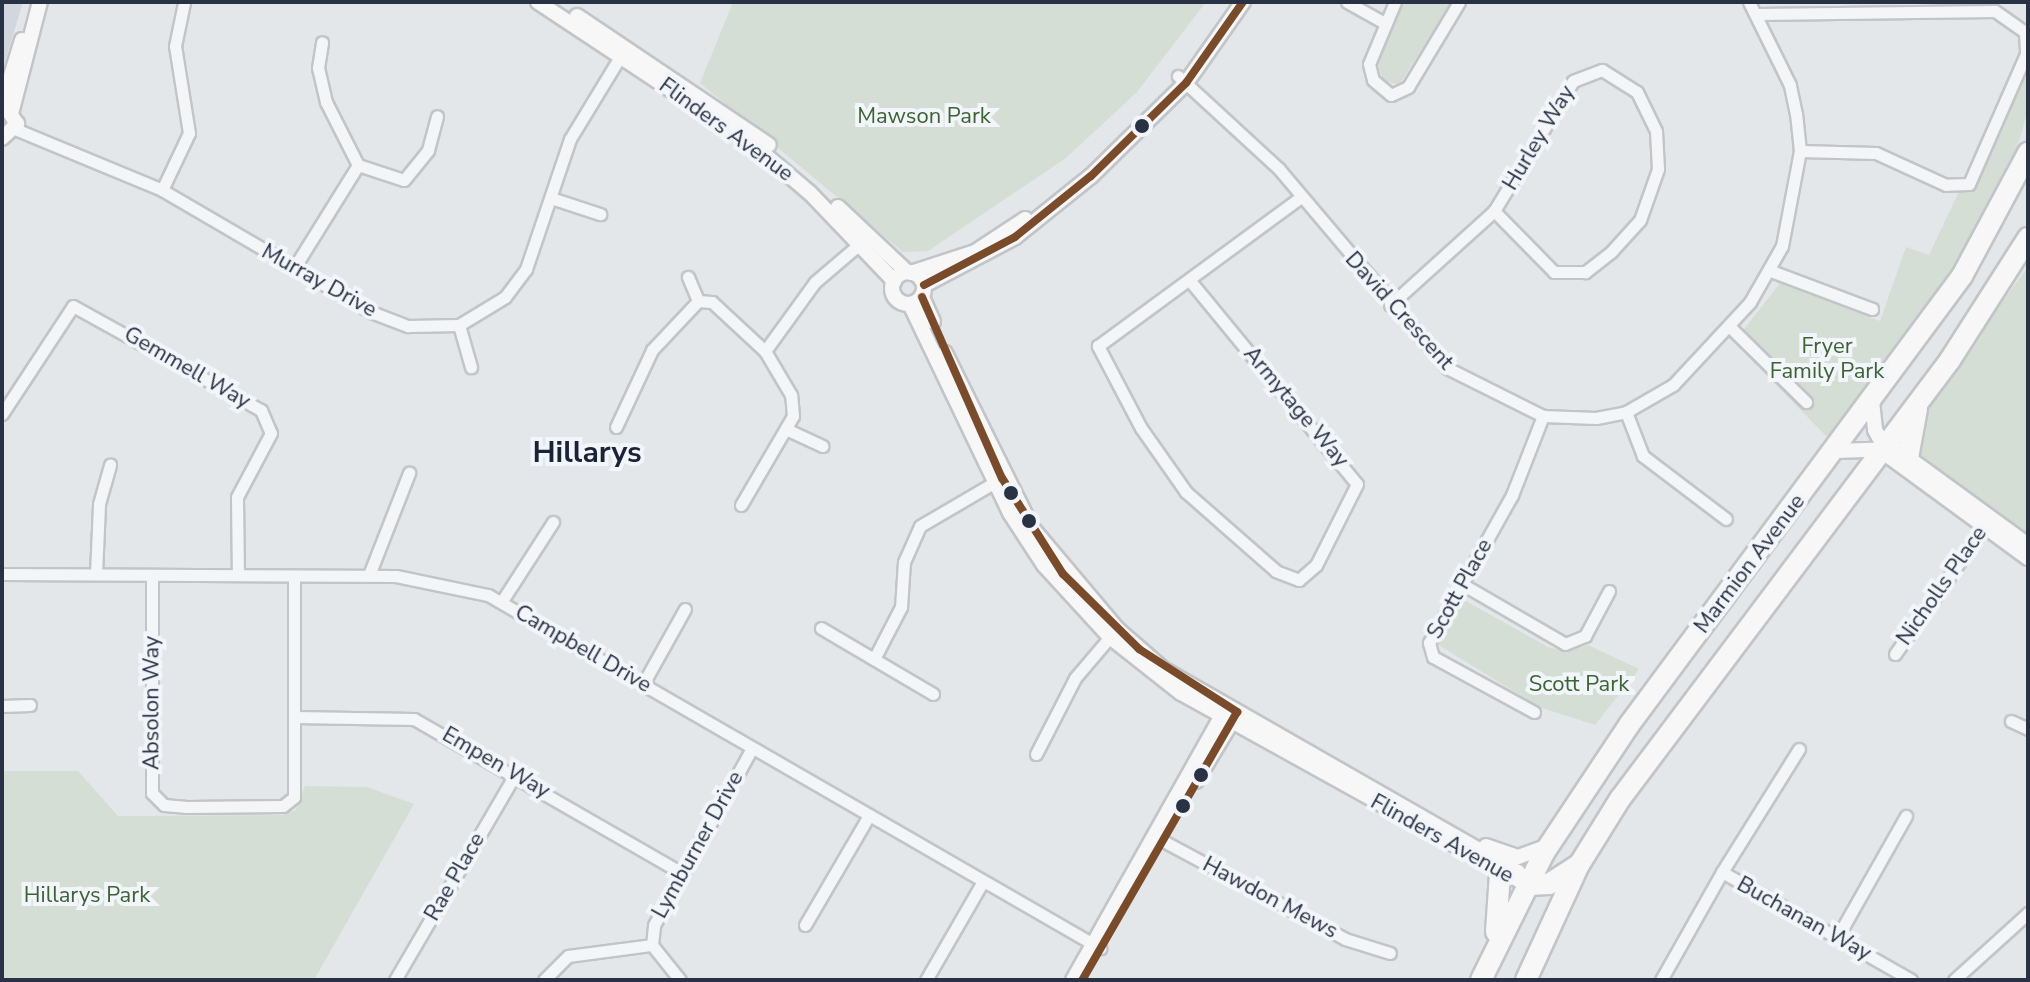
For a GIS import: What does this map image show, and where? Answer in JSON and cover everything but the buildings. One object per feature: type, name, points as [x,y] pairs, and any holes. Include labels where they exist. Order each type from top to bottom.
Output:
[{"type":"highway","name":"Marmion Avenue","points":[[1481,980],[1490,955],[1549,846],[1629,725],[1962,276],[2028,153]]},
{"type":"highway","name":"Marmion Avenue","points":[[1526,980],[1579,865],[1620,799],[1919,401],[2028,238]]},
{"type":"highway","points":[[1908,458],[1919,401]]},
{"type":"highway","points":[[1528,885],[1549,884],[1579,865]]},
{"type":"highway","points":[[1490,955],[1500,874]]},
{"type":"highway","points":[[1528,885],[1552,922]]},
{"type":"main road","points":[[2,139],[15,129],[5,107],[30,2]]},
{"type":"main road","points":[[5,107],[40,2]]},
{"type":"main road","name":"Flinders Avenue","points":[[538,2],[748,128],[864,240],[909,272],[998,480],[1063,574],[1113,633],[1230,714],[1500,874],[1528,885]]},
{"type":"main road","name":"Flinders Avenue","points":[[556,2],[623,52]]},
{"type":"main road","points":[[894,281],[909,272],[975,252],[1035,211],[1182,79],[1232,2]]},
{"type":"main road","points":[[919,296],[1039,220],[1182,79],[1243,2]]},
{"type":"main road","name":"Flinders Avenue","points":[[864,240],[894,281],[896,299],[919,296]]},
{"type":"main road","points":[[1872,401],[1885,447],[1988,522],[2028,545]]},
{"type":"main road","points":[[1835,451],[1885,447],[1908,458],[2028,558]]},
{"type":"main road","points":[[1082,980],[1097,946],[1230,714]]},
{"type":"main road","name":"Flinders Avenue","points":[[1230,714],[1410,810],[1518,872],[1528,885]]},
{"type":"main road","points":[[1410,810],[1518,857],[1549,846]]},
{"type":"main road","points":[[1073,980],[1097,946]]},
{"type":"street","points":[[1347,2],[1383,22]]},
{"type":"street","points":[[1395,2],[1383,22],[1370,72],[1384,92],[1398,94],[1459,2]]},
{"type":"street","name":"David Crescent","points":[[1182,79],[1301,197],[1390,305],[1465,381],[1543,416],[1626,412],[1673,385],[1730,327],[1771,271],[1789,224],[1800,151],[1790,85],[1758,14],[1749,2]]},
{"type":"street","points":[[162,190],[189,133],[175,46],[184,3]]},
{"type":"street","points":[[1758,14],[1995,11],[2025,32],[2026,54],[1969,184],[1946,185],[1876,153],[1800,151]]},
{"type":"street","points":[[322,42],[318,68],[326,102],[358,165],[388,181],[412,175],[437,116]]},
{"type":"street","points":[[471,367],[459,325],[516,285],[551,198],[570,139],[623,52]]},
{"type":"street","name":"Hurley Way","points":[[1390,305],[1494,211],[1573,81],[1602,70],[1637,92],[1656,131],[1658,169],[1640,220],[1611,252],[1585,272],[1554,272],[1494,211]]},
{"type":"street","name":"Murray Drive","points":[[15,129],[162,190],[390,320],[459,325]]},
{"type":"street","points":[[294,268],[358,165]]},
{"type":"street","name":"Armytage Way","points":[[1191,282],[1357,484],[1316,565],[1299,580],[1276,571],[1186,492],[1101,355],[1106,336],[1191,282],[1301,197]]},
{"type":"street","points":[[551,198],[600,214]]},
{"type":"street","points":[[765,351],[815,282],[864,240]]},
{"type":"street","points":[[1771,271],[1872,309]]},
{"type":"street","points":[[688,277],[698,301]]},
{"type":"street","points":[[698,301],[712,302],[765,351],[791,395],[788,430],[741,505]]},
{"type":"street","points":[[616,427],[652,350],[698,301]]},
{"type":"street","name":"Gemmell Way","points":[[2,414],[73,306],[261,410],[271,433],[237,497],[238,574]]},
{"type":"street","points":[[1730,327],[1806,402]]},
{"type":"street","points":[[1626,412],[1643,456],[1726,519]]},
{"type":"street","name":"Scott Place","points":[[1534,712],[1430,653],[1431,637],[1519,481],[1543,416]]},
{"type":"street","points":[[788,430],[822,446]]},
{"type":"street","points":[[96,574],[99,504],[110,465]]},
{"type":"street","points":[[369,575],[409,473]]},
{"type":"street","points":[[874,659],[901,607],[904,562],[920,526],[998,480]]},
{"type":"street","points":[[502,601],[553,522]]},
{"type":"street","name":"Nicholls Place","points":[[1895,654],[1988,522]]},
{"type":"street","name":"Campbell Drive","points":[[2,574],[369,575],[445,582],[502,601],[751,750],[1097,946]]},
{"type":"street","name":"Absolon Way","points":[[152,575],[154,801],[290,803],[295,717],[294,576]]},
{"type":"street","points":[[1462,584],[1565,644],[1585,636],[1609,591]]},
{"type":"street","points":[[643,684],[685,609]]},
{"type":"street","points":[[821,628],[933,694]]},
{"type":"street","points":[[1036,754],[1075,678],[1113,633]]},
{"type":"street","points":[[2,706],[30,705]]},
{"type":"street","name":"Empen Way","points":[[295,717],[414,719],[516,773],[680,872]]},
{"type":"street","points":[[2011,721],[2028,729]]},
{"type":"street","points":[[1722,872],[1799,749]]},
{"type":"street","name":"Lymburner Drive","points":[[680,980],[652,945],[654,925],[680,872],[751,750]]},
{"type":"street","name":"Rae Place","points":[[395,980],[516,773]]},
{"type":"street","points":[[1838,936],[1906,816]]},
{"type":"street","points":[[805,925],[868,817]]},
{"type":"street","name":"Hawdon Mews","points":[[1158,838],[1345,939],[1390,953]]},
{"type":"street","name":"Buchanan Way","points":[[1661,980],[1722,872],[1911,980]]},
{"type":"street","points":[[926,980],[982,883]]},
{"type":"street","points":[[1954,980],[2028,913]]},
{"type":"street","points":[[544,980],[568,956],[652,945]]},
{"type":"shaded area","points":[[2,2],[23,2],[2,71]]},
{"type":"green space","name":"Mawson Park","points":[[733,2],[1206,2],[1137,92],[1066,158],[928,251],[903,252],[700,83]]},
{"type":"green space","points":[[1402,2],[1451,2],[1399,85],[1383,80],[1378,65]]},
{"type":"green space","name":"Fryer Family Park","points":[[2028,45],[2028,110],[1998,214],[1834,444],[1734,342],[1780,283],[1880,321],[1906,247],[1929,255]]},
{"type":"green space","points":[[2028,267],[2028,540],[1895,445]]},
{"type":"green space","name":"Scott Park","points":[[1464,600],[1548,647],[1566,652],[1588,645],[1639,669],[1595,725],[1539,707],[1437,644]]},
{"type":"green space","name":"Hillarys Park","points":[[2,771],[78,771],[118,816],[281,815],[296,810],[305,786],[367,787],[414,804],[314,980],[2,980]]},
{"type":"transit line","points":[[924,285],[1015,237],[1091,176],[1186,83],[1243,2]]},
{"type":"transit line","points":[[922,297],[1002,478],[1063,574],[1139,649],[1237,712],[1082,980]]},
{"type":"district","name":"Hillarys","points":[[587,453]]}]
